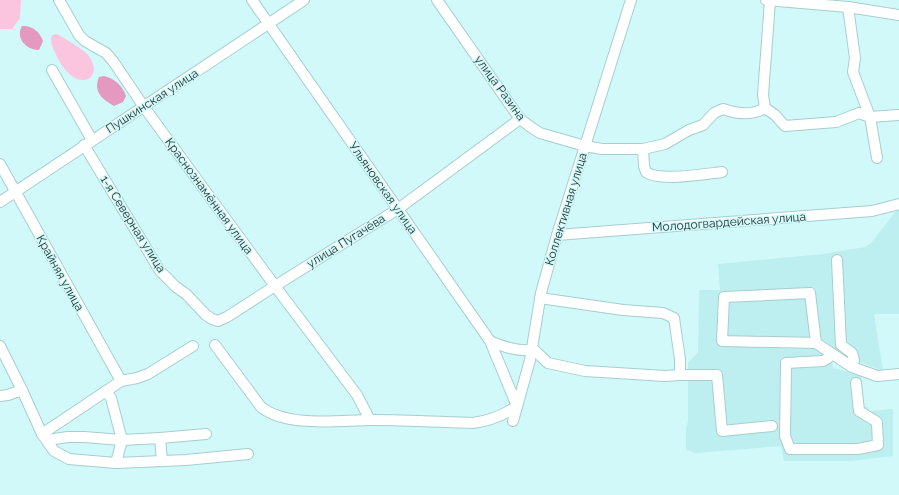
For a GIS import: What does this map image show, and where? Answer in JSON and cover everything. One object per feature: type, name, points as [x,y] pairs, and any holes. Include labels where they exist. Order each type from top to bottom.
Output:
[{"type":"street","name":"Краснознамённая улица","points":[[59,0],[78,35],[85,41],[106,53],[113,61],[144,107],[274,286],[357,395],[370,420]]},
{"type":"street","name":"Ульяновская улица","points":[[252,0],[490,340],[517,406]]},
{"type":"street","name":"Пушкинская улица","points":[[0,202],[88,142],[144,107],[304,0]]},
{"type":"street","name":"улица Разина","points":[[437,0],[520,118],[540,133],[585,146],[602,149],[643,149],[665,144],[689,130],[703,125],[714,113],[723,109],[737,114],[758,113],[765,108]]},
{"type":"street","name":"Коллективная улица","points":[[513,421],[532,349],[540,298],[557,235],[631,0]]},
{"type":"street","points":[[898,115],[870,117],[859,113],[836,122],[785,126],[775,115],[765,108],[763,95],[768,0],[899,15]]},
{"type":"street","points":[[848,8],[855,58],[853,72],[870,117],[877,158]]},
{"type":"street","name":"1-я Северная улица","points":[[52,70],[88,142],[160,271],[209,317],[218,321],[226,318]]},
{"type":"street","name":"улица Пугачёва","points":[[226,318],[274,286],[398,209],[520,118]]},
{"type":"street","points":[[643,149],[644,166],[646,172],[655,176],[722,172]]},
{"type":"street","name":"Крайняя улица","points":[[0,164],[121,381]]},
{"type":"street","name":"Молодогвардейская улица","points":[[557,235],[872,211],[899,204]]},
{"type":"street","points":[[837,260],[841,345],[852,353],[854,360],[852,367]]},
{"type":"street","points":[[816,343],[810,294],[724,297],[722,341],[816,343],[852,367],[877,376],[899,374]]},
{"type":"street","points":[[540,298],[623,310],[663,313],[674,318],[680,359],[680,375]]},
{"type":"street","points":[[490,340],[506,348],[522,350],[532,349],[548,363],[585,371],[665,376],[718,376],[722,431],[772,426]]},
{"type":"street","points":[[215,345],[261,407],[268,413],[279,416],[315,422],[370,420],[473,423],[484,422],[507,413],[517,406]]},
{"type":"street","points":[[0,346],[44,437],[54,451],[69,459],[116,463],[248,454]]},
{"type":"street","points":[[44,437],[121,381],[148,374],[192,346]]},
{"type":"street","points":[[832,354],[823,361],[786,363],[785,436],[790,450],[858,449],[878,445],[877,422],[859,411],[856,383]]},
{"type":"street","points":[[0,396],[22,390]]},
{"type":"street","points":[[106,391],[111,398],[122,440],[116,463]]},
{"type":"street","points":[[44,437],[84,436],[122,440],[206,434]]},
{"type":"street","points":[[160,438],[162,461]]},
{"type":"shaded area","points":[[0,0],[21,0],[20,18],[12,29],[0,29]]},
{"type":"shaded area","points":[[22,26],[32,28],[40,35],[43,41],[39,50],[26,46],[23,42],[20,35]]},
{"type":"shaded area","points":[[57,34],[77,46],[90,57],[94,67],[91,77],[82,80],[77,79],[63,67],[53,48],[51,39],[52,35]]},
{"type":"shaded area","points":[[104,76],[112,79],[120,86],[126,96],[123,102],[114,106],[102,98],[98,91],[97,82],[99,77]]},
{"type":"shaded area","points":[[899,207],[899,314],[874,314],[883,371],[846,357],[824,353],[832,362],[833,368],[861,375],[863,406],[868,407],[869,411],[893,409],[893,456],[851,461],[784,461],[781,446],[696,453],[686,450],[686,427],[688,422],[688,363],[698,352],[699,290],[720,290],[718,264],[823,254],[865,247],[871,243]]}]
